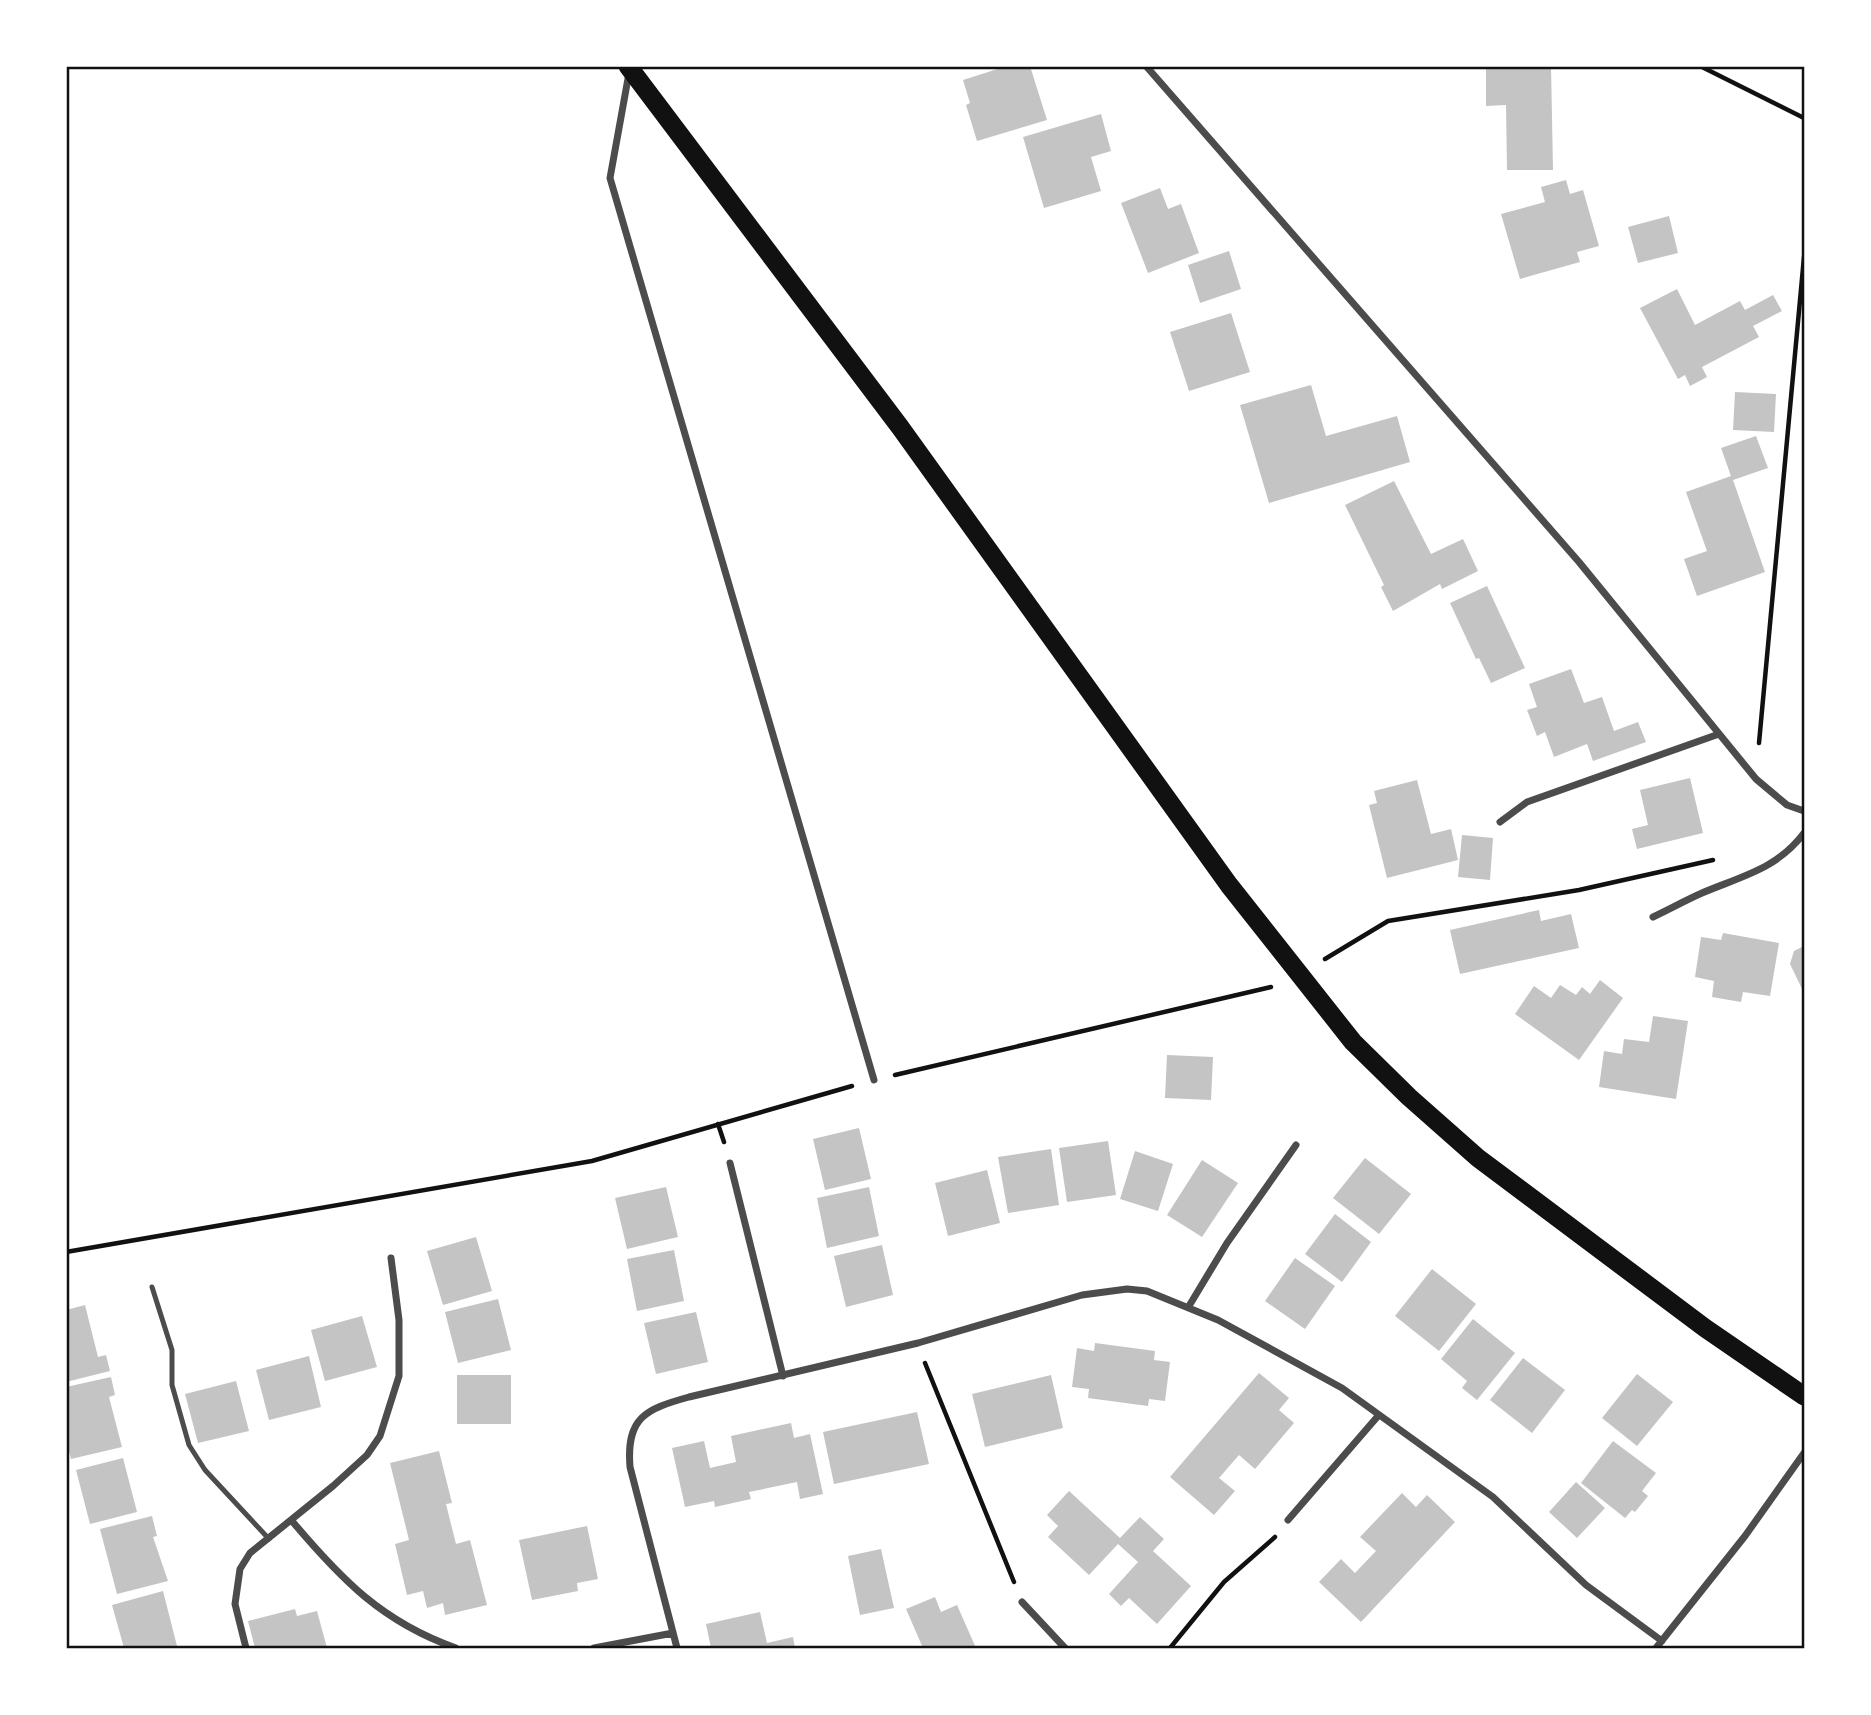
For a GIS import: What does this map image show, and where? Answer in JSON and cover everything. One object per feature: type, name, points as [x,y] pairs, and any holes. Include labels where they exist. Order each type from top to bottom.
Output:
[{"type":"highway","points":[[629,67],[900,427],[1229,885],[1353,1042],[1409,1097],[1478,1158],[1705,1328],[1804,1396]]},
{"type":"street","points":[[1146,66],[1579,562],[1756,779],[1787,805],[1804,811]]},
{"type":"street","points":[[629,67],[610,178],[874,1080]]},
{"type":"street","points":[[1500,822],[1527,802],[1719,734]]},
{"type":"street","points":[[1653,917],[1774,863],[1804,833]]},
{"type":"street","points":[[1189,1306],[1227,1242],[1296,1145]]},
{"type":"street","points":[[730,1163],[783,1376]]},
{"type":"street","points":[[246,1648],[235,1604],[240,1569],[250,1553],[292,1521],[368,1455],[380,1436],[399,1376],[399,1320],[391,1258]]},
{"type":"street","points":[[677,1648],[630,1467],[629,1446],[632,1430],[640,1418],[665,1404],[918,1343],[1082,1295],[1106,1291],[1147,1291],[1189,1306],[1316,1371],[1493,1497],[1586,1585],[1662,1640]]},
{"type":"street","points":[[1288,1520],[1378,1416]]},
{"type":"street","points":[[1656,1648],[1745,1536],[1804,1453]]},
{"type":"street","points":[[292,1521],[348,1584],[374,1606],[428,1638],[456,1648]]},
{"type":"street","points":[[1022,1602],[1065,1648]]},
{"type":"street","points":[[594,1648],[673,1633]]},
{"type":"lane","points":[[152,1287],[172,1350],[172,1385],[190,1445],[205,1471],[269,1539]]},
{"type":"path","points":[[1700,66],[1804,118]]},
{"type":"path","points":[[1756,779],[1804,257]]},
{"type":"path","points":[[1299,975],[1388,921],[1579,890],[1727,857]]},
{"type":"path","points":[[66,1252],[592,1161],[874,1080],[1259,992]]},
{"type":"path","points":[[918,1343],[1022,1602]]},
{"type":"path","points":[[1170,1648],[1224,1582],[1275,1537],[1288,1520]]},
{"type":"building","points":[[1007,66],[1030,66],[1047,120],[977,141],[966,105],[970,103],[963,80]]},
{"type":"building","points":[[1486,66],[1551,66],[1553,170],[1507,170],[1506,105],[1486,106]]},
{"type":"building","points":[[1101,114],[1111,151],[1091,157],[1101,191],[1044,208],[1023,137]]},
{"type":"building","points":[[1566,180],[1570,194],[1583,190],[1599,246],[1577,252],[1580,262],[1520,279],[1501,214],[1545,202],[1541,187]]},
{"type":"building","points":[[1160,188],[1168,209],[1181,204],[1199,253],[1148,273],[1121,203]]},
{"type":"building","points":[[1669,216],[1678,253],[1638,263],[1628,227]]},
{"type":"building","points":[[1229,251],[1241,289],[1200,303],[1188,265]]},
{"type":"building","points":[[1677,289],[1695,325],[1740,301],[1745,310],[1773,295],[1782,311],[1753,326],[1759,337],[1702,367],[1707,377],[1690,386],[1685,375],[1678,379],[1640,308]]},
{"type":"building","points":[[1231,313],[1250,372],[1189,391],[1170,332]]},
{"type":"building","points":[[1311,385],[1326,436],[1397,416],[1410,462],[1269,503],[1240,405]]},
{"type":"building","points":[[1735,392],[1776,394],[1774,432],[1733,430]]},
{"type":"building","points":[[1756,436],[1768,468],[1733,480],[1765,572],[1697,596],[1684,559],[1707,551],[1686,492],[1731,476],[1721,448]]},
{"type":"building","points":[[1394,481],[1431,554],[1463,539],[1478,571],[1442,589],[1440,584],[1393,611],[1381,587],[1384,585],[1345,505]]},
{"type":"building","points":[[1487,586],[1525,668],[1491,683],[1479,658],[1476,659],[1450,603]]},
{"type":"building","points":[[1571,669],[1584,703],[1602,697],[1614,731],[1638,722],[1646,742],[1593,761],[1587,744],[1554,757],[1545,732],[1537,736],[1527,710],[1537,707],[1529,684]]},
{"type":"building","points":[[1690,778],[1703,833],[1637,849],[1632,829],[1648,825],[1640,790]]},
{"type":"building","points":[[1417,780],[1431,834],[1451,829],[1458,860],[1387,878],[1369,805],[1377,803],[1374,791]]},
{"type":"building","points":[[1462,835],[1493,838],[1490,880],[1458,877]]},
{"type":"building","points":[[1539,910],[1541,921],[1571,914],[1579,948],[1460,974],[1450,930]]},
{"type":"building","points":[[1723,933],[1779,943],[1770,996],[1743,992],[1741,1002],[1712,997],[1714,981],[1695,977],[1701,937],[1721,940]]},
{"type":"building","points":[[1804,946],[1804,993],[1790,964],[1794,951]]},
{"type":"building","points":[[1600,980],[1623,998],[1579,1060],[1515,1014],[1534,986],[1551,998],[1560,985],[1576,995],[1582,987],[1590,994]]},
{"type":"building","points":[[1653,1016],[1688,1021],[1676,1099],[1599,1087],[1604,1051],[1622,1054],[1624,1039],[1649,1042]]},
{"type":"building","points":[[1167,1055],[1213,1057],[1211,1100],[1165,1098]]},
{"type":"building","points":[[859,1128],[871,1179],[825,1190],[813,1139]]},
{"type":"building","points":[[1108,1141],[1116,1195],[1067,1202],[1059,1148]]},
{"type":"building","points":[[1051,1149],[1059,1205],[1008,1213],[998,1157]]},
{"type":"building","points":[[1135,1151],[1173,1164],[1158,1211],[1120,1199]]},
{"type":"building","points":[[1365,1158],[1411,1194],[1379,1234],[1333,1198]]},
{"type":"building","points":[[1202,1160],[1238,1183],[1202,1237],[1167,1215]]},
{"type":"building","points":[[987,1170],[1000,1223],[948,1236],[935,1183]]},
{"type":"building","points":[[666,1187],[678,1237],[627,1249],[615,1198]]},
{"type":"building","points":[[869,1187],[879,1236],[827,1248],[817,1198]]},
{"type":"building","points":[[1335,1214],[1371,1242],[1342,1282],[1305,1254]]},
{"type":"building","points":[[476,1237],[492,1291],[443,1305],[427,1251]]},
{"type":"building","points":[[882,1245],[893,1295],[846,1307],[834,1256]]},
{"type":"building","points":[[674,1250],[684,1301],[637,1311],[627,1259]]},
{"type":"building","points":[[1295,1258],[1335,1286],[1305,1329],[1265,1301]]},
{"type":"building","points":[[1432,1269],[1476,1304],[1439,1351],[1395,1316]]},
{"type":"building","points":[[498,1299],[511,1350],[458,1363],[445,1312]]},
{"type":"building","points":[[85,1305],[98,1357],[106,1355],[110,1371],[66,1382],[66,1310]]},
{"type":"building","points":[[696,1312],[708,1362],[656,1374],[644,1323]]},
{"type":"building","points":[[362,1316],[377,1367],[325,1381],[311,1330]]},
{"type":"building","points":[[1473,1319],[1515,1353],[1477,1400],[1462,1388],[1467,1381],[1441,1359]]},
{"type":"building","points":[[1095,1343],[1155,1351],[1154,1360],[1170,1362],[1165,1401],[1149,1399],[1148,1406],[1088,1398],[1089,1389],[1072,1387],[1077,1348],[1094,1351]]},
{"type":"building","points":[[309,1356],[321,1407],[269,1420],[256,1370]]},
{"type":"building","points":[[1523,1358],[1565,1390],[1532,1433],[1490,1400]]},
{"type":"building","points":[[1259,1373],[1289,1398],[1279,1410],[1294,1423],[1255,1469],[1239,1455],[1219,1478],[1235,1491],[1214,1515],[1170,1477]]},
{"type":"building","points":[[1637,1374],[1673,1402],[1637,1446],[1602,1418]]},
{"type":"building","points":[[457,1375],[511,1375],[511,1424],[457,1424]]},
{"type":"building","points":[[1051,1375],[1063,1428],[985,1447],[972,1394]]},
{"type":"building","points":[[111,1377],[115,1395],[109,1397],[122,1447],[71,1459],[66,1439],[66,1387]]},
{"type":"building","points":[[236,1381],[249,1431],[198,1443],[185,1394]]},
{"type":"building","points":[[917,1412],[929,1464],[834,1484],[823,1432]]},
{"type":"building","points":[[791,1423],[794,1438],[810,1434],[823,1494],[800,1499],[797,1482],[749,1492],[751,1499],[715,1507],[714,1501],[685,1507],[672,1448],[704,1441],[710,1468],[736,1462],[731,1436]]},
{"type":"building","points":[[1613,1441],[1656,1473],[1642,1491],[1648,1496],[1635,1512],[1632,1510],[1625,1518],[1581,1483]]},
{"type":"building","points":[[439,1451],[452,1503],[446,1504],[456,1544],[470,1540],[487,1605],[445,1615],[443,1603],[427,1608],[423,1591],[407,1595],[395,1544],[409,1540],[390,1463]]},
{"type":"building","points":[[123,1458],[137,1512],[90,1524],[76,1470]]},
{"type":"building","points":[[1576,1482],[1605,1508],[1577,1538],[1549,1512]]},
{"type":"building","points":[[1069,1491],[1120,1538],[1140,1517],[1164,1539],[1153,1551],[1191,1586],[1157,1624],[1129,1598],[1121,1606],[1109,1594],[1138,1562],[1118,1544],[1089,1575],[1048,1537],[1058,1526],[1047,1515]]},
{"type":"building","points":[[1402,1493],[1416,1507],[1427,1495],[1455,1522],[1361,1622],[1319,1582],[1341,1559],[1355,1573],[1376,1551],[1360,1537]]},
{"type":"building","points":[[152,1516],[157,1536],[153,1537],[168,1581],[117,1594],[100,1529]]},
{"type":"building","points":[[587,1526],[598,1579],[577,1583],[578,1591],[532,1600],[519,1540]]},
{"type":"building","points":[[881,1549],[894,1608],[860,1615],[848,1556]]},
{"type":"building","points":[[163,1591],[177,1646],[124,1648],[112,1605]]},
{"type":"building","points":[[935,1597],[941,1612],[957,1605],[976,1648],[923,1648],[906,1609]]},
{"type":"building","points":[[295,1609],[297,1616],[317,1611],[327,1648],[255,1648],[248,1621]]},
{"type":"building","points":[[760,1612],[767,1643],[793,1637],[795,1648],[711,1648],[706,1624]]}]
